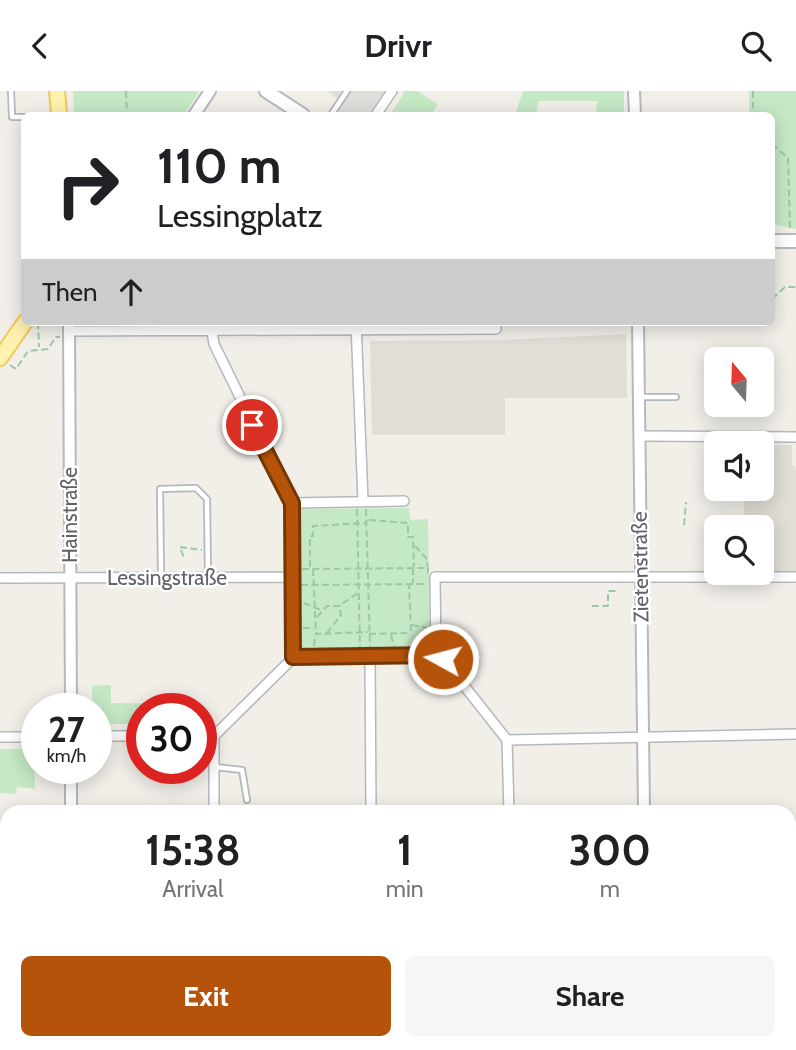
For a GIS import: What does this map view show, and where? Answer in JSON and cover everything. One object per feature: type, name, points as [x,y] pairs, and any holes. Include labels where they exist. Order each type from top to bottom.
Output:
[{"type":"main road","points":[[57,91],[59,112]]},
{"type":"main road","points":[[266,91],[298,112]]},
{"type":"main road","points":[[775,241],[793,241]]},
{"type":"main road","points":[[0,358],[21,326]]},
{"type":"street","points":[[196,112],[209,91]]},
{"type":"street","points":[[378,112],[392,91]]},
{"type":"street","points":[[635,91],[635,112]]},
{"type":"street","points":[[69,327],[212,331],[332,326]]},
{"type":"street","points":[[356,326],[362,501]]},
{"type":"street","name":"Zietenstraße","points":[[638,326],[644,805]]},
{"type":"street","name":"Hainstraße","points":[[69,327],[71,693]]},
{"type":"street","points":[[212,331],[214,344],[292,503],[293,577],[293,657],[217,734]]},
{"type":"street","points":[[639,436],[796,437]]},
{"type":"street","points":[[292,503],[404,501]]},
{"type":"street","name":"Lessingstraße","points":[[0,578],[293,577]]},
{"type":"street","points":[[436,655],[436,577],[796,577]]},
{"type":"street","points":[[293,657],[436,655],[443,659],[507,740],[509,805]]},
{"type":"street","points":[[365,656],[371,805]]},
{"type":"street","points":[[507,740],[796,734]]},
{"type":"street","points":[[0,737],[21,737]]},
{"type":"street","points":[[71,784],[71,805]]},
{"type":"street","points":[[214,805],[215,784]]},
{"type":"lane","points":[[11,91],[12,117],[21,117]]},
{"type":"lane","points":[[333,112],[348,91]]},
{"type":"lane","points":[[639,397],[676,397]]},
{"type":"lane","points":[[161,577],[160,489],[196,488],[207,499],[208,577]]},
{"type":"lane","points":[[217,767],[242,770],[247,800]]},
{"type":"path","points":[[126,91],[127,112]]},
{"type":"path","points":[[753,91],[753,112]]},
{"type":"path","points":[[775,147],[788,158],[793,241]]},
{"type":"path","points":[[789,187],[796,187]]},
{"type":"path","points":[[775,296],[785,287],[796,287]]},
{"type":"path","points":[[38,326],[39,348]]},
{"type":"path","points":[[16,369],[28,351],[51,347],[56,337]]},
{"type":"path","points":[[362,501],[367,522],[368,568],[369,633],[365,656]]},
{"type":"path","points":[[362,501],[358,523],[359,593],[360,632],[365,656]]},
{"type":"path","points":[[684,525],[686,502]]},
{"type":"path","points":[[312,657],[316,633],[310,536],[313,536],[313,526],[367,522],[408,523],[408,537],[413,537],[414,568],[411,584],[411,624],[407,633],[316,633]]},
{"type":"path","points":[[293,577],[313,585],[428,584],[426,558],[414,545]]},
{"type":"path","points":[[184,558],[181,548],[207,550]]},
{"type":"path","points":[[293,577],[312,569],[428,568]]},
{"type":"path","points":[[592,606],[608,606],[608,591],[616,591]]},
{"type":"path","points":[[315,619],[331,605],[339,606],[359,593]]},
{"type":"path","points":[[293,597],[322,611]]},
{"type":"path","points":[[327,633],[341,615],[339,606]]},
{"type":"path","points":[[411,624],[436,630]]},
{"type":"path","points":[[293,627],[316,628]]},
{"type":"path","points":[[390,633],[397,655]]},
{"type":"shaded area","points":[[327,91],[384,91],[371,112],[328,112],[337,98]]},
{"type":"shaded area","points":[[626,334],[627,398],[505,398],[505,435],[372,435],[370,341],[505,340]]},
{"type":"shaded area","points":[[774,445],[792,445],[792,465],[796,469],[796,571],[774,571],[774,515],[744,515],[744,501],[774,501]]},
{"type":"green space","points":[[73,91],[199,92],[186,112],[74,112]]},
{"type":"green space","points":[[405,91],[417,91],[438,104],[433,112],[392,112]]},
{"type":"green space","points":[[523,91],[624,91],[624,112],[596,112],[597,101],[538,101],[536,112],[516,112]]},
{"type":"green space","points":[[749,91],[796,91],[796,229],[775,225],[775,112],[749,112]]},
{"type":"green space","points":[[409,508],[410,520],[428,519],[430,648],[299,651],[297,509]]},
{"type":"green space","points":[[111,685],[111,693],[92,693],[92,686]]},
{"type":"green space","points":[[112,703],[126,703],[126,724],[112,724]]},
{"type":"green space","points":[[0,749],[21,749],[21,784],[35,784],[35,789],[17,787],[16,794],[0,793]]},
{"type":"route","points":[[252,425],[292,503],[293,657],[436,655],[443,659]]}]
